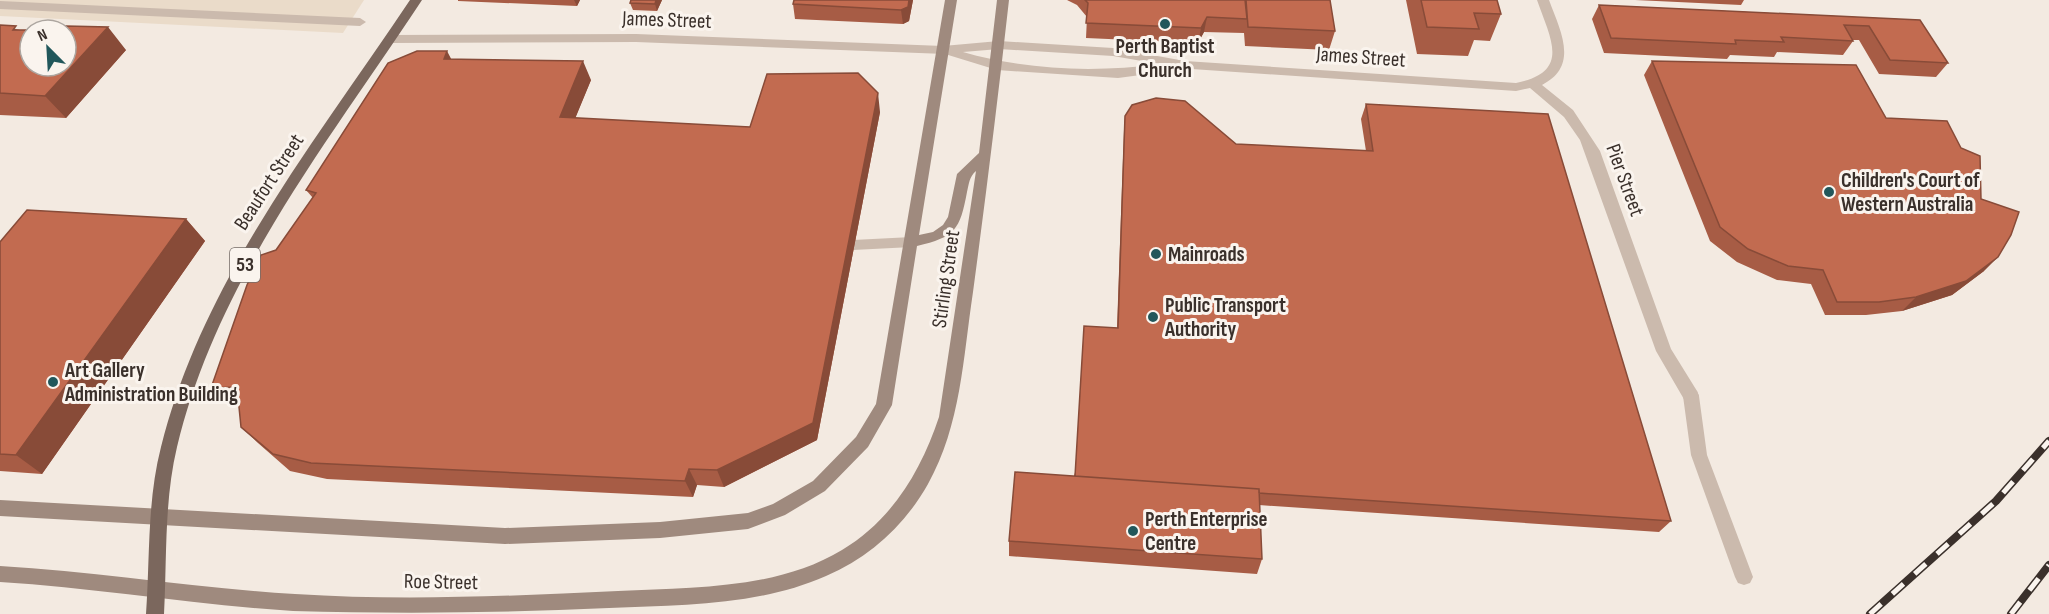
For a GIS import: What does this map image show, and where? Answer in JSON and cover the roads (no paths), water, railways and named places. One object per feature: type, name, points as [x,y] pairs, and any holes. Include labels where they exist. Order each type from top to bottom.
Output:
[{"type":"main road","name":"Beaufort Street","points":[[155,614],[160,517],[169,448],[189,384],[213,323],[264,229],[416,0]]},
{"type":"street","name":"Stirling Street","points":[[160,517],[505,536],[660,531],[748,521],[779,510],[819,486],[862,442],[884,405],[951,0]]},
{"type":"street","name":"Stirling Street","points":[[872,540],[912,496],[940,443],[947,417],[985,155],[1003,0]]},
{"type":"street","points":[[1534,85],[1557,67],[1560,52],[1543,0]]},
{"type":"street","points":[[0,5],[360,22]]},
{"type":"street","name":"James Street","points":[[390,39],[636,38],[943,50],[999,45],[1113,52],[1185,65],[1516,87],[1534,85]]},
{"type":"street","name":"James Street","points":[[943,50],[996,66],[1118,74],[1185,65]]},
{"type":"street","name":"Pier Street","points":[[1534,85],[1562,106],[1583,131],[1593,152],[1664,351],[1691,396],[1699,455],[1744,577]]},
{"type":"street","points":[[853,245],[912,242],[937,236],[948,229],[955,218],[964,174],[985,155]]},
{"type":"street","points":[[0,508],[160,517]]},
{"type":"street","name":"Roe Street","points":[[0,574],[51,576],[262,600],[473,606],[714,594],[772,586],[816,572],[846,558],[872,540]]},
{"type":"railway","points":[[1870,614],[1996,501],[2049,441]]},
{"type":"railway","points":[[2011,614],[2049,565]]},
{"type":"place","name":"Perth Baptist Church","points":[[1165,24]]},
{"type":"place","name":"Children's Court of Western Australia","points":[[1829,192]]},
{"type":"place","name":"Mainroads","points":[[1156,254]]},
{"type":"place","name":"Public Transport Authority","points":[[1153,317]]},
{"type":"place","name":"Art Gallery Administration Building","points":[[53,382]]},
{"type":"place","name":"Perth Enterprise Centre","points":[[1133,531]]}]
